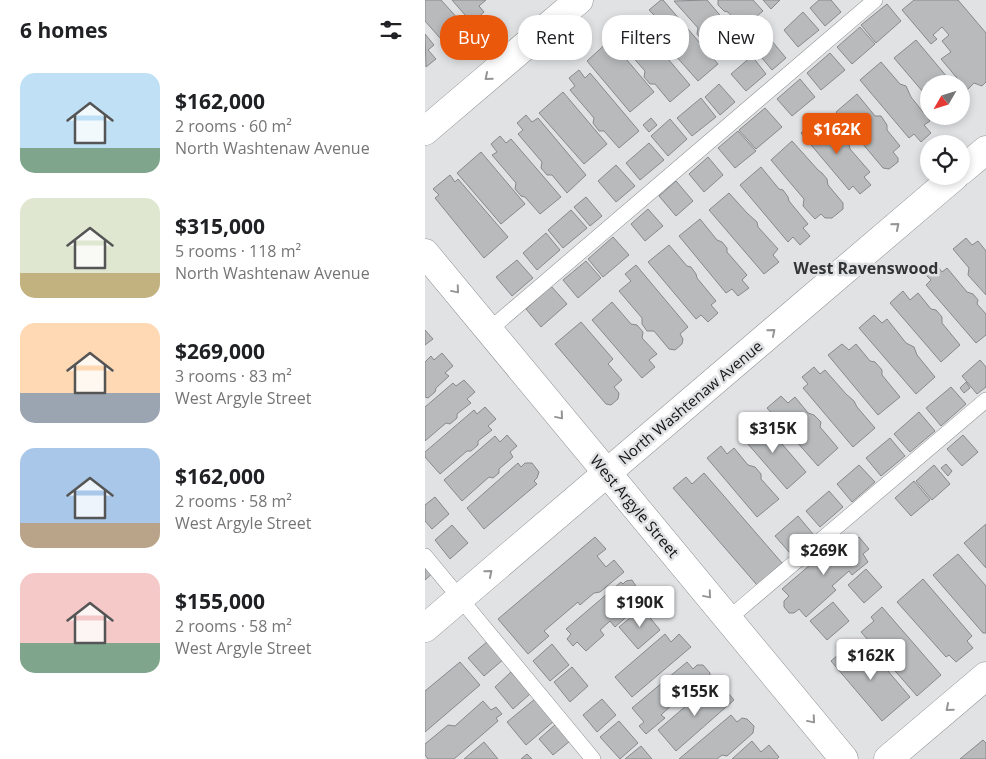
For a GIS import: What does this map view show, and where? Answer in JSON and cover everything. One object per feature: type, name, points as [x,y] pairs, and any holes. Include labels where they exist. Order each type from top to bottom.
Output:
[{"type":"street","points":[[425,131],[579,0]]},
{"type":"street","points":[[970,163],[986,150]]},
{"type":"street","name":"North Washtenaw Avenue","points":[[425,628],[944,185]]},
{"type":"street","name":"West Argyle Street","points":[[425,253],[844,759]]},
{"type":"street","points":[[888,759],[986,676]]},
{"type":"lane","points":[[489,330],[875,0]]},
{"type":"lane","points":[[728,619],[986,400]]},
{"type":"lane","points":[[425,556],[593,759]]},
{"type":"building","points":[[425,0],[441,0],[455,15],[440,15],[440,38],[425,21]]},
{"type":"building","points":[[452,0],[486,0],[479,6],[484,12],[481,15],[465,15]]},
{"type":"building","points":[[663,0],[676,15],[654,15],[649,10]]},
{"type":"building","points":[[707,0],[720,15],[699,15],[699,36],[697,34],[698,28],[689,18],[689,15],[686,15],[674,1]]},
{"type":"building","points":[[718,0],[753,0],[763,11],[758,15],[731,15],[718,5]]},
{"type":"building","points":[[763,0],[780,0],[771,9]]},
{"type":"building","points":[[819,0],[831,0],[841,12],[825,26],[810,8]]},
{"type":"building","points":[[914,0],[958,0],[986,33],[986,82],[982,86],[974,83],[970,87],[970,75],[954,75],[941,59],[951,52],[942,41],[949,35],[942,27],[933,35],[937,39],[931,44],[902,10]]},
{"type":"building","points":[[887,4],[901,21],[876,43],[861,25]]},
{"type":"building","points":[[803,12],[819,30],[798,47],[784,30]]},
{"type":"building","points":[[860,27],[875,44],[852,64],[837,47]]},
{"type":"building","points":[[689,30],[699,42],[699,60],[715,60],[718,64],[698,81],[679,60],[689,60]]},
{"type":"building","points":[[425,34],[434,45],[428,50],[436,59],[426,67]]},
{"type":"building","points":[[916,40],[945,75],[920,75],[920,88],[894,58]]},
{"type":"building","points":[[773,42],[786,58],[772,70],[764,60],[773,60]]},
{"type":"building","points":[[602,47],[602,60],[627,60],[654,92],[630,112],[587,61],[592,60],[592,56]]},
{"type":"building","points":[[830,53],[845,70],[821,90],[807,73]]},
{"type":"building","points":[[635,60],[669,60],[690,85],[670,102],[655,84],[650,84],[644,77],[645,71]]},
{"type":"building","points":[[747,60],[755,60],[766,74],[746,91],[731,74]]},
{"type":"building","points":[[881,62],[900,84],[906,86],[911,97],[920,108],[920,125],[924,125],[931,133],[929,135],[920,135],[920,141],[914,134],[909,138],[860,80]]},
{"type":"building","points":[[579,70],[585,78],[590,73],[639,131],[619,148],[604,131],[599,131],[593,123],[594,118],[570,90],[575,86],[569,78]]},
{"type":"building","points":[[800,79],[815,97],[792,116],[777,99]]},
{"type":"building","points":[[719,84],[735,102],[720,115],[705,97]]},
{"type":"building","points":[[563,92],[607,144],[584,164],[539,113]]},
{"type":"building","points":[[857,94],[875,116],[881,116],[887,125],[887,130],[900,146],[893,152],[898,158],[898,162],[889,169],[883,168],[836,112]]},
{"type":"building","points":[[701,98],[716,117],[692,136],[677,118]]},
{"type":"building","points":[[765,108],[782,127],[756,149],[739,130]]},
{"type":"building","points":[[526,115],[532,122],[538,118],[586,175],[567,193],[552,175],[547,175],[541,168],[542,162],[518,134],[523,130],[517,123]]},
{"type":"building","points":[[822,115],[870,172],[864,177],[871,185],[860,194],[853,186],[849,190],[801,133]]},
{"type":"building","points":[[651,118],[657,125],[649,132],[643,125]]},
{"type":"building","points":[[670,119],[687,139],[668,156],[651,136]]},
{"type":"building","points":[[738,131],[756,151],[735,168],[718,148]]},
{"type":"building","points":[[500,136],[506,143],[511,139],[561,197],[540,214],[515,189],[516,183],[492,155],[497,152],[491,144]]},
{"type":"building","points":[[792,141],[827,179],[828,185],[843,203],[843,209],[832,218],[825,218],[821,214],[815,219],[803,206],[804,199],[771,160]]},
{"type":"building","points":[[649,143],[664,160],[640,180],[626,163]]},
{"type":"building","points":[[481,152],[525,204],[501,224],[457,173]]},
{"type":"building","points":[[708,157],[723,175],[704,192],[689,174]]},
{"type":"building","points":[[616,165],[635,186],[616,202],[598,181]]},
{"type":"building","points":[[761,167],[779,189],[783,190],[789,201],[808,224],[803,228],[810,236],[800,245],[793,237],[788,242],[740,185]]},
{"type":"building","points":[[450,175],[455,182],[458,179],[508,237],[484,258],[435,198],[439,195],[433,189]]},
{"type":"building","points":[[676,181],[693,201],[676,216],[659,196]]},
{"type":"building","points":[[729,193],[757,222],[758,227],[778,249],[773,255],[779,262],[764,274],[709,210]]},
{"type":"building","points":[[586,197],[602,216],[590,226],[574,207]]},
{"type":"building","points":[[648,209],[663,226],[645,241],[631,224]]},
{"type":"building","points":[[571,210],[587,228],[563,248],[548,230]]},
{"type":"building","points":[[700,219],[717,240],[722,242],[727,248],[727,252],[747,275],[742,280],[749,288],[738,296],[732,289],[726,293],[679,236]]},
{"type":"building","points":[[546,233],[560,250],[537,270],[523,253]]},
{"type":"building","points":[[613,237],[629,255],[603,277],[588,259]]},
{"type":"building","points":[[966,238],[972,245],[978,241],[986,251],[986,295],[968,275],[969,268],[953,249]]},
{"type":"building","points":[[669,245],[687,266],[691,267],[697,278],[716,301],[711,305],[718,313],[708,322],[701,315],[696,319],[648,262]]},
{"type":"building","points":[[517,260],[533,278],[512,296],[496,277]]},
{"type":"building","points":[[586,261],[601,278],[578,298],[563,280]]},
{"type":"building","points":[[935,263],[942,272],[947,268],[967,292],[973,294],[978,300],[977,304],[986,314],[986,335],[976,343],[926,285],[931,280],[924,273]]},
{"type":"building","points":[[636,265],[688,327],[680,334],[683,339],[682,344],[675,350],[669,349],[654,331],[647,331],[642,324],[642,318],[619,291],[631,281],[625,274]]},
{"type":"building","points":[[551,286],[567,304],[541,327],[526,309]]},
{"type":"building","points":[[903,291],[910,300],[918,293],[931,309],[936,310],[942,317],[942,323],[960,345],[941,362],[890,303]]},
{"type":"building","points":[[612,302],[631,324],[637,325],[643,332],[642,338],[657,354],[649,360],[655,367],[642,378],[592,320]]},
{"type":"building","points":[[874,315],[882,323],[887,319],[906,343],[914,347],[917,355],[935,377],[916,394],[859,328]]},
{"type":"building","points":[[581,322],[613,359],[608,364],[622,380],[614,387],[619,393],[618,399],[611,405],[606,404],[555,344]]},
{"type":"building","points":[[425,330],[433,339],[425,345]]},
{"type":"building","points":[[842,344],[849,350],[856,344],[870,361],[875,362],[882,370],[882,375],[900,397],[878,415],[828,355]]},
{"type":"building","points":[[442,353],[453,366],[445,373],[449,376],[436,388],[435,392],[428,398],[425,397],[425,362],[431,356],[434,360]]},
{"type":"building","points":[[980,360],[986,367],[986,387],[977,394],[962,376]]},
{"type":"building","points":[[814,367],[820,374],[825,370],[854,401],[875,428],[853,447],[803,388],[808,384],[802,377]]},
{"type":"building","points":[[464,380],[475,392],[467,399],[471,403],[457,414],[457,418],[450,424],[446,423],[425,441],[425,407],[453,383],[456,386]]},
{"type":"building","points":[[966,382],[970,388],[964,393],[960,388]]},
{"type":"building","points":[[951,387],[966,404],[941,426],[926,408]]},
{"type":"building","points":[[781,396],[788,403],[795,397],[808,413],[814,415],[821,422],[820,427],[838,448],[818,466],[767,408]]},
{"type":"building","points":[[485,407],[496,419],[488,426],[492,430],[478,441],[478,445],[471,451],[467,451],[440,474],[425,457],[425,452],[474,410],[477,414]]},
{"type":"building","points":[[919,412],[935,431],[910,452],[894,434]]},
{"type":"building","points":[[764,423],[806,472],[787,489],[741,436],[742,430],[748,424],[754,425],[757,429]]},
{"type":"building","points":[[507,435],[517,446],[510,452],[513,457],[499,469],[499,473],[493,478],[489,477],[462,501],[444,480],[495,436],[500,442]]},
{"type":"building","points":[[963,435],[978,452],[962,466],[947,449]]},
{"type":"building","points":[[890,438],[905,456],[881,476],[866,458]]},
{"type":"building","points":[[721,446],[727,454],[734,448],[748,465],[755,467],[761,474],[761,479],[779,499],[757,517],[707,458]]},
{"type":"building","points":[[518,463],[521,467],[525,463],[532,463],[539,472],[534,481],[537,484],[484,529],[467,508]]},
{"type":"building","points":[[946,464],[952,471],[948,476],[941,468]]},
{"type":"building","points":[[859,465],[875,482],[852,502],[837,484]]},
{"type":"building","points":[[934,465],[950,484],[932,500],[916,481]]},
{"type":"building","points":[[704,473],[782,563],[757,585],[673,488],[686,477],[692,484]]},
{"type":"building","points":[[914,481],[930,500],[911,516],[895,498]]},
{"type":"building","points":[[829,491],[843,507],[820,527],[806,511]]},
{"type":"building","points":[[435,497],[449,514],[432,529],[425,521],[425,505]]},
{"type":"building","points":[[798,516],[813,534],[790,553],[775,536]]},
{"type":"building","points":[[986,524],[986,568],[964,543]]},
{"type":"building","points":[[452,525],[468,543],[450,559],[435,540]]},
{"type":"building","points":[[845,535],[852,543],[859,537],[869,549],[863,554],[868,562],[852,575],[849,571],[832,586],[836,590],[806,617],[799,609],[794,613],[789,613],[784,607],[784,601],[789,596],[782,589]]},
{"type":"building","points":[[595,537],[606,549],[597,556],[606,567],[614,560],[624,572],[600,592],[594,593],[580,605],[578,602],[544,631],[549,636],[528,654],[498,619]]},
{"type":"building","points":[[958,554],[986,586],[986,633],[983,633],[933,575]]},
{"type":"building","points":[[425,561],[434,572],[425,580]]},
{"type":"building","points":[[866,569],[882,587],[864,603],[848,585]]},
{"type":"building","points":[[923,579],[972,636],[967,641],[973,648],[956,662],[949,655],[946,657],[897,602]]},
{"type":"building","points":[[632,580],[637,588],[637,593],[633,596],[641,604],[615,627],[610,621],[600,630],[604,635],[586,651],[577,642],[573,646],[567,639],[571,634],[566,629],[621,582],[623,584],[626,581]]},
{"type":"building","points":[[833,602],[849,621],[827,640],[810,621]]},
{"type":"building","points":[[882,607],[941,675],[917,696],[861,632],[874,621],[871,617]]},
{"type":"building","points":[[642,608],[660,630],[638,649],[619,627]]},
{"type":"building","points":[[665,634],[671,642],[679,634],[691,647],[632,697],[615,677]]},
{"type":"building","points":[[488,641],[504,659],[484,676],[468,658]]},
{"type":"building","points":[[552,644],[569,665],[550,681],[533,661]]},
{"type":"building","points":[[865,644],[910,697],[882,721],[831,661],[848,646],[855,654]]},
{"type":"building","points":[[460,662],[480,685],[425,732],[425,691]]},
{"type":"building","points":[[687,662],[693,669],[697,665],[703,665],[710,673],[710,680],[679,706],[675,702],[661,715],[665,718],[646,734],[639,726],[644,722],[632,708]]},
{"type":"building","points":[[572,667],[588,686],[570,702],[554,682]]},
{"type":"building","points":[[511,672],[530,694],[513,709],[495,687]]},
{"type":"building","points":[[708,687],[714,694],[723,687],[734,700],[676,751],[658,730]]},
{"type":"building","points":[[535,699],[554,721],[526,745],[507,722]]},
{"type":"building","points":[[602,699],[616,715],[597,732],[583,715]]},
{"type":"building","points":[[483,701],[491,710],[496,707],[502,714],[496,718],[498,721],[454,759],[428,759],[425,755],[425,744],[448,725],[455,726]]},
{"type":"building","points":[[731,715],[737,722],[742,718],[747,719],[754,726],[753,733],[727,756],[722,755],[717,759],[679,759]]},
{"type":"building","points":[[619,721],[638,743],[620,759],[600,737]]},
{"type":"building","points":[[556,724],[570,741],[553,755],[539,739]]},
{"type":"building","points":[[983,740],[986,743],[986,759],[960,759]]},
{"type":"building","points":[[752,741],[761,752],[769,745],[779,757],[777,759],[732,759]]},
{"type":"building","points":[[484,742],[498,759],[464,759]]},
{"type":"building","points":[[641,746],[652,759],[625,759]]},
{"type":"building","points":[[527,754],[532,759],[521,759]]},
{"type":"district","name":"West Ravenswood","points":[[866,268]]}]
